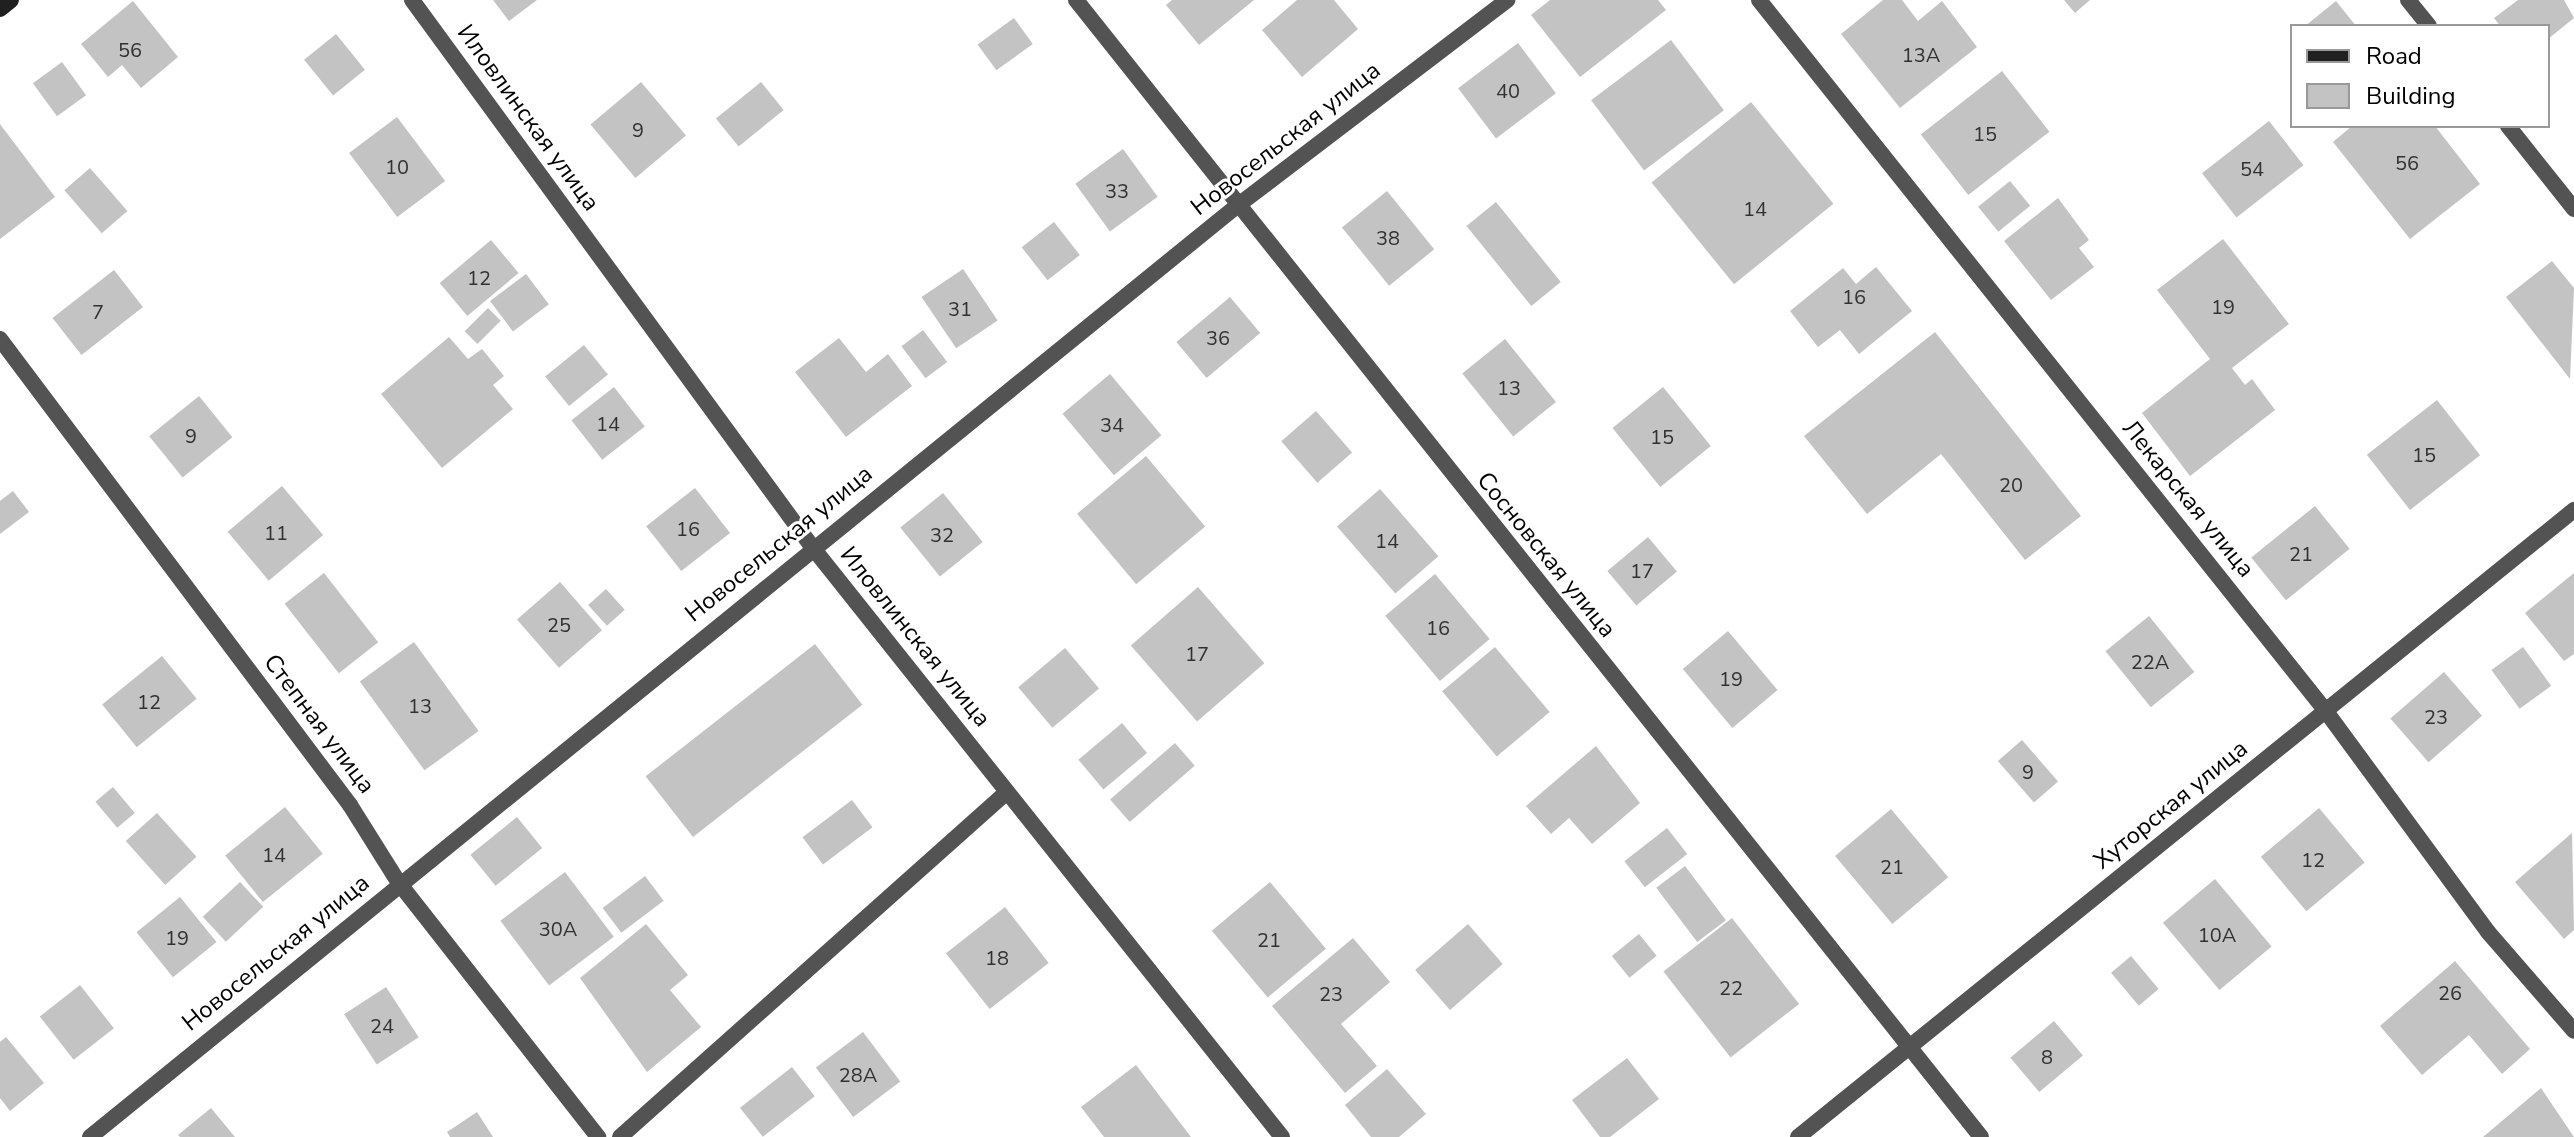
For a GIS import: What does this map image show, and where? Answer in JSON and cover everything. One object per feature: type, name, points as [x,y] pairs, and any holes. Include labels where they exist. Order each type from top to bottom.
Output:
[{"type":"main road","points":[[0,9],[11,0]]},
{"type":"street","name":"Иловлинская улица","points":[[412,0],[813,548],[1282,1137]]},
{"type":"street","name":"Сосновская улица","points":[[1076,0],[1981,1137]]},
{"type":"street","name":"Новосельская улица","points":[[90,1137],[399,883],[1237,206],[1507,0]]},
{"type":"street","name":"Лекарская улица","points":[[1759,0],[2325,710],[2488,932],[2574,1031]]},
{"type":"street","points":[[2408,0],[2427,24]]},
{"type":"street","points":[[2510,128],[2574,209]]},
{"type":"street","name":"Степная улица","points":[[0,339],[350,805],[399,883],[598,1137]]},
{"type":"street","name":"Хуторская улица","points":[[1798,1137],[2574,510]]},
{"type":"street","points":[[620,1137],[1007,792]]},
{"type":"building","points":[[493,0],[537,0],[509,21]]},
{"type":"building","points":[[1172,0],[1254,0],[1199,45],[1166,5]]},
{"type":"building","points":[[1297,0],[1334,0],[1358,29],[1302,77],[1262,30]]},
{"type":"building","points":[[1550,0],[1658,0],[1666,10],[1580,77],[1531,15]]},
{"type":"building","points":[[1883,0],[1902,0],[1918,21],[1942,1],[1977,47],[1900,108],[1841,34]]},
{"type":"building","points":[[2064,0],[2090,0],[2075,13]]},
{"type":"building","points":[[2518,0],[2564,0],[2574,18],[2550,37],[2550,24],[2498,24],[2494,18]]},
{"type":"building","points":[[133,1],[178,57],[141,88],[122,65],[108,77],[81,44]]},
{"type":"building","points":[[2336,1],[2354,24],[2307,24]]},
{"type":"building","points":[[1014,18],[1033,44],[996,70],[978,44]]},
{"type":"building","points":[[336,34],[365,70],[333,96],[304,60]]},
{"type":"building","points":[[1671,40],[1724,110],[1644,170],[1591,100]]},
{"type":"building","points":[[1518,43],[1556,93],[1496,138],[1458,88]]},
{"type":"building","points":[[62,62],[86,95],[57,116],[33,83]]},
{"type":"building","points":[[2002,71],[2049,132],[1968,195],[1921,134]]},
{"type":"building","points":[[641,82],[686,136],[635,178],[590,124]]},
{"type":"building","points":[[761,82],[784,110],[739,146],[716,119]]},
{"type":"building","points":[[1751,102],[1833,204],[1734,284],[1652,183]]},
{"type":"building","points":[[397,117],[445,181],[397,217],[349,153]]},
{"type":"building","points":[[2269,121],[2303,165],[2236,217],[2202,173]]},
{"type":"building","points":[[0,124],[55,197],[0,239]]},
{"type":"building","points":[[2350,128],[2437,128],[2480,184],[2410,239],[2333,142]]},
{"type":"building","points":[[1123,149],[1158,197],[1110,231],[1075,184]]},
{"type":"building","points":[[90,168],[127,211],[102,233],[64,190]]},
{"type":"building","points":[[2010,181],[2030,206],[1998,232],[1978,207]]},
{"type":"building","points":[[1387,191],[1434,249],[1389,286],[1342,228]]},
{"type":"building","points":[[2058,198],[2089,240],[2079,248],[2094,267],[2051,300],[2004,241]]},
{"type":"building","points":[[1496,202],[1561,282],[1531,306],[1466,226]]},
{"type":"building","points":[[1054,222],[1080,255],[1048,280],[1022,247]]},
{"type":"building","points":[[2223,239],[2289,324],[2232,368],[2245,385],[2252,379],[2275,410],[2190,476],[2142,413],[2210,359],[2157,290]]},
{"type":"building","points":[[491,240],[519,273],[467,316],[440,283]]},
{"type":"building","points":[[2552,261],[2574,288],[2570,379],[2506,297]]},
{"type":"building","points":[[1876,267],[1912,311],[1859,354],[1840,330],[1818,347],[1790,311],[1843,268],[1856,284]]},
{"type":"building","points":[[963,269],[998,320],[956,348],[922,297]]},
{"type":"building","points":[[114,270],[143,307],[81,355],[53,318]]},
{"type":"building","points":[[526,274],[549,304],[513,331],[490,301]]},
{"type":"building","points":[[1230,297],[1260,333],[1207,378],[1176,342]]},
{"type":"building","points":[[488,308],[501,321],[477,344],[465,331]]},
{"type":"building","points":[[923,330],[947,362],[926,378],[901,346]]},
{"type":"building","points":[[1935,332],[2081,516],[2025,560],[1941,454],[1867,514],[1804,436]]},
{"type":"building","points":[[449,337],[468,359],[482,349],[504,376],[493,385],[513,409],[442,468],[381,394]]},
{"type":"building","points":[[839,338],[866,372],[888,354],[912,386],[846,437],[795,372]]},
{"type":"building","points":[[1505,339],[1556,402],[1513,437],[1462,374]]},
{"type":"building","points":[[584,345],[608,375],[569,406],[545,376]]},
{"type":"building","points":[[1110,374],[1161,435],[1114,475],[1063,414]]},
{"type":"building","points":[[614,387],[645,426],[602,460],[571,420]]},
{"type":"building","points":[[1663,387],[1711,446],[1660,487],[1612,428]]},
{"type":"building","points":[[199,396],[232,437],[183,477],[149,436]]},
{"type":"building","points":[[2437,400],[2480,455],[2410,510],[2367,455]]},
{"type":"building","points":[[1316,411],[1352,453],[1317,483],[1281,441]]},
{"type":"building","points":[[1146,456],[1205,526],[1136,584],[1077,514]]},
{"type":"building","points":[[282,486],[323,535],[269,581],[228,532]]},
{"type":"building","points":[[695,488],[730,533],[681,571],[646,526]]},
{"type":"building","points":[[1380,489],[1438,556],[1395,594],[1337,526]]},
{"type":"building","points":[[13,491],[29,512],[0,534],[0,501]]},
{"type":"building","points":[[943,493],[983,542],[940,577],[900,528]]},
{"type":"building","points":[[2315,506],[2350,549],[2286,600],[2251,558]]},
{"type":"building","points":[[1648,537],[1677,571],[1636,606],[1607,571]]},
{"type":"building","points":[[324,573],[378,642],[339,673],[285,604]]},
{"type":"building","points":[[2574,573],[2574,654],[2564,661],[2525,613]]},
{"type":"building","points":[[1435,574],[1490,639],[1440,681],[1385,616]]},
{"type":"building","points":[[560,582],[602,630],[559,668],[517,619]]},
{"type":"building","points":[[1198,587],[1264,663],[1197,722],[1131,645]]},
{"type":"building","points":[[606,589],[625,610],[607,626],[588,605]]},
{"type":"building","points":[[2149,616],[2194,672],[2151,707],[2105,651]]},
{"type":"building","points":[[1728,631],[1777,690],[1732,728],[1683,669]]},
{"type":"building","points":[[414,642],[479,731],[424,770],[360,681]]},
{"type":"building","points":[[815,644],[862,705],[693,837],[646,776]]},
{"type":"building","points":[[1495,647],[1550,712],[1497,756],[1442,691]]},
{"type":"building","points":[[2523,647],[2551,686],[2520,709],[2491,670]]},
{"type":"building","points":[[1065,648],[1099,689],[1052,728],[1018,687]]},
{"type":"building","points":[[162,656],[197,699],[137,747],[102,704]]},
{"type":"building","points":[[2444,672],[2482,716],[2428,762],[2390,719]]},
{"type":"building","points":[[1122,723],[1147,753],[1103,790],[1078,760]]},
{"type":"building","points":[[2022,740],[2058,782],[2034,803],[1998,761]]},
{"type":"building","points":[[1175,743],[1195,766],[1130,822],[1110,799]]},
{"type":"building","points":[[1596,746],[1640,803],[1592,844],[1569,818],[1551,834],[1526,806]]},
{"type":"building","points":[[113,787],[135,813],[117,828],[95,802]]},
{"type":"building","points":[[852,800],[872,827],[823,864],[802,837]]},
{"type":"building","points":[[285,807],[323,854],[263,902],[225,855]]},
{"type":"building","points":[[2319,808],[2365,862],[2306,911],[2261,857]]},
{"type":"building","points":[[1891,809],[1948,877],[1892,924],[1835,856]]},
{"type":"building","points":[[157,813],[196,857],[165,885],[126,841]]},
{"type":"building","points":[[517,817],[542,848],[496,886],[470,855]]},
{"type":"building","points":[[1667,828],[1687,854],[1645,887],[1624,861]]},
{"type":"building","points":[[2572,833],[2574,930],[2564,939],[2515,882]]},
{"type":"building","points":[[1685,866],[1726,920],[1697,942],[1656,888]]},
{"type":"building","points":[[565,872],[614,937],[549,985],[500,921]]},
{"type":"building","points":[[645,876],[664,901],[621,933],[603,908]]},
{"type":"building","points":[[2215,879],[2272,946],[2219,990],[2163,923]]},
{"type":"building","points":[[240,882],[263,907],[226,942],[203,917]]},
{"type":"building","points":[[1270,882],[1326,949],[1268,997],[1212,931]]},
{"type":"building","points":[[180,897],[217,942],[173,977],[136,932]]},
{"type":"building","points":[[1005,907],[1049,963],[990,1009],[946,953]]},
{"type":"building","points":[[1732,918],[1799,1004],[1731,1057],[1663,972]]},
{"type":"building","points":[[646,924],[688,975],[670,990],[701,1027],[647,1072],[580,978]]},
{"type":"building","points":[[1468,924],[1503,964],[1450,1010],[1415,970]]},
{"type":"building","points":[[1639,934],[1657,956],[1629,978],[1612,956]]},
{"type":"building","points":[[1353,938],[1390,982],[1341,1024],[1377,1066],[1345,1093],[1272,1006]]},
{"type":"building","points":[[2131,956],[2159,989],[2139,1006],[2111,973]]},
{"type":"building","points":[[2455,961],[2530,1049],[2502,1074],[2469,1035],[2422,1075],[2380,1026]]},
{"type":"building","points":[[80,985],[114,1028],[74,1060],[40,1016]]},
{"type":"building","points":[[386,987],[419,1037],[377,1065],[344,1014]]},
{"type":"building","points":[[2054,1021],[2083,1055],[2039,1092],[2010,1058]]},
{"type":"building","points":[[863,1032],[900,1082],[853,1117],[816,1068]]},
{"type":"building","points":[[6,1037],[44,1083],[10,1111],[0,1098],[0,1042]]},
{"type":"building","points":[[1627,1058],[1659,1099],[1610,1137],[1600,1137],[1572,1100]]},
{"type":"building","points":[[1136,1065],[1191,1137],[1104,1137],[1081,1107]]},
{"type":"building","points":[[792,1067],[815,1096],[763,1137],[740,1108]]},
{"type":"building","points":[[1387,1069],[1426,1114],[1399,1137],[1371,1137],[1345,1105]]},
{"type":"building","points":[[2541,1088],[2574,1137],[2483,1137]]},
{"type":"building","points":[[211,1108],[235,1137],[178,1135]]},
{"type":"building","points":[[477,1112],[493,1137],[450,1137],[447,1132]]}]
